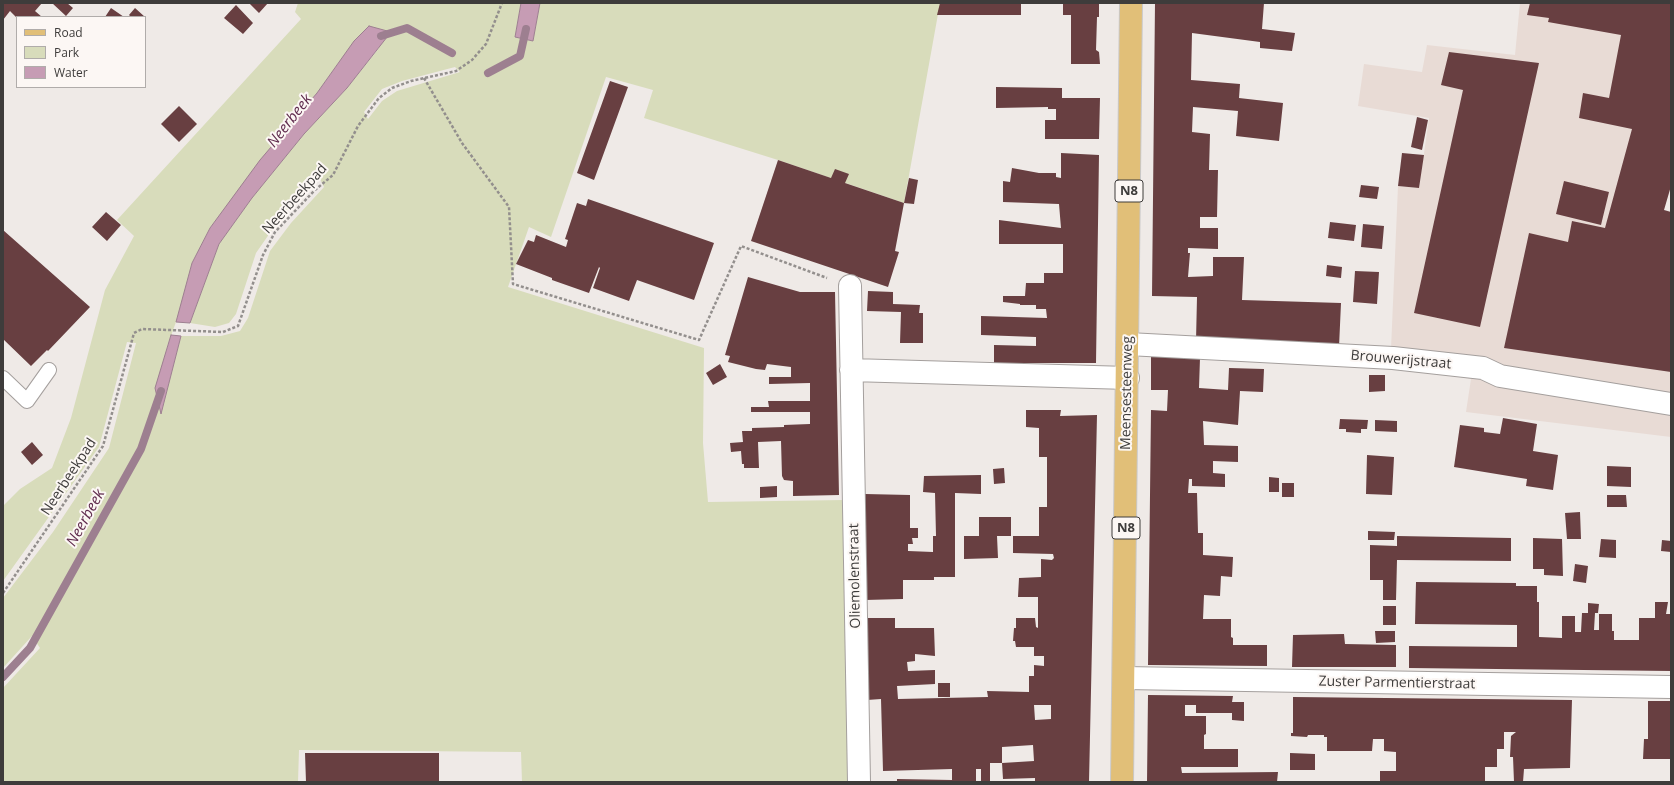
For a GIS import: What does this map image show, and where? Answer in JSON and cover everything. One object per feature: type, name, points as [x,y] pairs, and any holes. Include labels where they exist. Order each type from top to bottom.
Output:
[{"type":"main road","name":"Meensesteenweg","points":[[1122,782],[1128,378],[1131,3]]},
{"type":"street","name":"Oliemolenstraat","points":[[850,286],[859,782]]},
{"type":"street","name":"Brouwerijstraat","points":[[1128,344],[1408,360],[1483,368],[1500,376],[1671,404]]},
{"type":"street","points":[[851,370],[1128,378]]},
{"type":"street","name":"Zuster Parmentierstraat","points":[[1124,678],[1671,688]]},
{"type":"lane","points":[[3,378],[27,401],[50,370]]},
{"type":"path","name":"Neerbeekpad","points":[[3,593],[103,446],[134,333],[142,329],[223,332],[238,326],[263,255],[275,232],[315,190],[333,175],[358,126],[378,98],[392,88],[424,78],[456,71],[472,60],[486,44],[502,3]]},
{"type":"path","points":[[424,78],[462,143],[509,207],[513,284],[699,340],[741,246],[850,286]]},
{"type":"shaded area","points":[[1520,3],[1671,3],[1671,186],[1650,253],[1671,259],[1671,437],[1466,412],[1471,379],[1394,364],[1391,349],[1398,186],[1419,188],[1429,118],[1358,106],[1364,64],[1422,72],[1427,45],[1515,55]]},
{"type":"green space","points":[[298,3],[521,3],[515,37],[533,41],[540,3],[940,3],[904,203],[778,160],[644,118],[653,90],[606,77],[551,237],[529,227],[508,287],[704,348],[703,443],[708,502],[845,500],[851,782],[522,782],[521,752],[299,750],[298,782],[3,782],[3,688],[40,648],[32,636],[3,668],[3,598],[53,532],[109,448],[136,343],[127,342],[99,447],[3,581],[3,506],[20,489],[52,468],[71,418],[105,290],[134,236],[117,220],[301,19],[295,12]],"holes":[[[379,48],[347,88],[304,134],[252,198],[219,244],[190,323],[215,327],[229,323],[236,314],[256,253],[281,217],[318,175],[324,187],[291,223],[270,251],[248,318],[240,331],[221,336],[181,336],[161,413],[167,347],[181,308],[192,263],[210,228],[317,93],[339,62]],[[455,67],[460,72],[397,91],[382,101],[368,119],[364,112],[382,89],[402,81]]]},
{"type":"water","points":[[521,3],[540,3],[533,41],[515,37]]},
{"type":"water","points":[[369,26],[391,32],[347,88],[304,134],[252,198],[219,244],[190,323],[176,322],[192,263],[210,228],[260,160],[317,93],[354,41]]},
{"type":"water","points":[[171,335],[181,336],[161,414],[155,388]]},
{"type":"building","points":[[3,3],[42,3],[35,11],[41,16],[16,17],[10,11],[3,20]]},
{"type":"building","points":[[52,3],[67,3],[73,8],[66,16]]},
{"type":"building","points":[[249,3],[268,3],[259,13]]},
{"type":"building","points":[[940,3],[1021,3],[1021,15],[937,15]]},
{"type":"building","points":[[1063,3],[1099,3],[1096,50],[1099,52],[1100,64],[1071,64],[1071,15],[1063,15]]},
{"type":"building","points":[[1155,3],[1264,3],[1262,29],[1295,33],[1292,51],[1260,48],[1260,42],[1192,33],[1191,80],[1240,84],[1239,98],[1283,103],[1279,141],[1236,136],[1238,111],[1193,107],[1192,132],[1210,134],[1209,170],[1218,170],[1217,217],[1200,217],[1200,228],[1218,228],[1218,249],[1188,248],[1188,253],[1190,253],[1188,277],[1213,276],[1213,257],[1244,257],[1242,300],[1341,303],[1339,347],[1196,341],[1197,297],[1152,296]]},
{"type":"building","points":[[1530,3],[1671,3],[1671,186],[1664,210],[1671,212],[1671,372],[1504,348],[1529,233],[1568,242],[1572,221],[1605,228],[1632,129],[1579,118],[1583,93],[1609,98],[1621,35],[1548,22],[1549,18],[1527,15]]},
{"type":"building","points":[[236,5],[253,23],[243,34],[224,18]]},
{"type":"building","points":[[111,8],[123,16],[106,16]]},
{"type":"building","points":[[135,8],[144,16],[130,16],[129,15]]},
{"type":"building","points":[[1449,52],[1539,63],[1480,327],[1414,313],[1463,90],[1441,85]]},
{"type":"building","points":[[610,81],[628,87],[594,180],[577,173]]},
{"type":"building","points":[[996,87],[1062,88],[1062,98],[1100,98],[1099,139],[1045,139],[1045,120],[1056,120],[1056,109],[1048,109],[1048,107],[996,108]]},
{"type":"building","points":[[179,106],[197,124],[179,142],[161,124]]},
{"type":"building","points":[[1417,117],[1428,120],[1422,150],[1411,147]]},
{"type":"building","points":[[1061,153],[1099,155],[1096,363],[994,363],[994,345],[1036,346],[1036,337],[981,335],[981,316],[1047,318],[1046,309],[1036,309],[1036,305],[1020,305],[1003,302],[1003,296],[1025,296],[1026,283],[1044,283],[1044,273],[1063,273],[1063,244],[999,244],[999,220],[1061,228],[1059,204],[1003,202],[1003,181],[1010,182],[1012,168],[1039,173],[1056,173],[1056,177],[1061,178]]},
{"type":"building","points":[[1402,153],[1424,155],[1419,188],[1398,186]]},
{"type":"building","points":[[778,160],[831,178],[835,169],[849,174],[845,183],[904,203],[895,251],[899,252],[888,287],[751,241]]},
{"type":"building","points":[[909,178],[918,180],[914,204],[904,203]]},
{"type":"building","points":[[1564,181],[1609,192],[1601,225],[1556,214]]},
{"type":"building","points":[[1361,185],[1379,187],[1377,199],[1359,197]]},
{"type":"building","points":[[588,199],[714,243],[694,300],[637,280],[629,301],[593,288],[600,268],[599,267],[589,293],[552,280],[552,278],[516,264],[528,240],[534,242],[536,235],[566,247],[568,240],[565,239],[577,203],[586,206]]},
{"type":"building","points":[[106,212],[121,225],[107,241],[92,227]]},
{"type":"building","points":[[1330,222],[1356,225],[1354,241],[1328,238]]},
{"type":"building","points":[[1363,224],[1384,226],[1382,249],[1361,247]]},
{"type":"building","points":[[3,230],[90,307],[48,351],[47,350],[31,366],[3,339]]},
{"type":"building","points":[[1327,265],[1342,267],[1341,278],[1326,276]]},
{"type":"building","points":[[1355,271],[1379,272],[1377,304],[1353,302]]},
{"type":"building","points":[[748,277],[800,292],[835,292],[839,495],[793,496],[793,481],[784,480],[782,476],[781,441],[758,442],[759,468],[744,468],[744,464],[742,464],[741,451],[731,452],[730,443],[743,442],[742,431],[752,431],[752,428],[784,427],[784,425],[810,424],[810,412],[751,412],[751,407],[769,407],[768,401],[810,401],[810,383],[769,384],[769,377],[791,377],[791,367],[767,364],[765,370],[756,369],[728,362],[730,356],[725,355]]},
{"type":"building","points":[[868,291],[893,292],[893,304],[920,305],[919,313],[923,313],[923,343],[900,343],[901,312],[867,311]]},
{"type":"building","points":[[1151,354],[1200,358],[1199,388],[1228,390],[1229,368],[1264,369],[1263,392],[1240,391],[1238,425],[1203,421],[1204,445],[1238,446],[1238,462],[1213,461],[1213,473],[1225,474],[1225,487],[1192,486],[1192,479],[1189,479],[1188,493],[1197,493],[1198,533],[1203,533],[1203,555],[1233,557],[1232,577],[1221,576],[1220,596],[1204,595],[1203,619],[1231,619],[1231,637],[1233,638],[1233,645],[1267,645],[1267,666],[1148,665],[1151,410],[1167,411],[1168,390],[1151,390]]},
{"type":"building","points":[[720,364],[727,377],[713,385],[706,373]]},
{"type":"building","points":[[1369,375],[1385,375],[1385,391],[1369,392]]},
{"type":"building","points":[[1026,410],[1061,410],[1060,416],[1097,415],[1089,782],[1035,782],[1035,778],[1003,779],[1002,763],[990,763],[990,782],[981,782],[981,769],[976,769],[976,782],[897,782],[897,779],[952,780],[952,769],[883,771],[881,699],[867,700],[866,618],[895,618],[895,628],[934,628],[935,656],[915,654],[915,661],[907,662],[908,671],[935,670],[935,684],[897,686],[898,699],[988,697],[987,691],[1029,692],[1029,676],[1034,676],[1034,665],[1044,666],[1044,656],[1034,656],[1034,647],[1016,647],[1015,641],[1013,641],[1014,628],[1016,628],[1016,618],[1035,618],[1036,627],[1038,628],[1038,597],[1018,597],[1019,578],[1041,577],[1041,559],[1052,560],[1054,558],[1053,554],[1013,553],[1013,536],[1039,536],[1039,507],[1047,507],[1047,457],[1039,457],[1039,428],[1026,427]],"holes":[[[1034,705],[1051,705],[1051,719],[1035,720]],[[1033,745],[1034,761],[1002,763],[1002,747]]]},
{"type":"building","points":[[1503,418],[1537,424],[1533,451],[1558,455],[1553,490],[1526,486],[1527,479],[1454,467],[1460,425],[1484,428],[1484,432],[1500,434]]},
{"type":"building","points":[[1340,419],[1368,420],[1367,429],[1361,429],[1361,433],[1346,432],[1346,429],[1339,429]]},
{"type":"building","points":[[1375,420],[1397,421],[1397,432],[1375,431]]},
{"type":"building","points":[[32,442],[43,455],[32,465],[21,452]]},
{"type":"building","points":[[1367,455],[1394,457],[1392,495],[1366,494]]},
{"type":"building","points":[[1607,466],[1631,467],[1631,487],[1607,486]]},
{"type":"building","points":[[1004,468],[1005,483],[994,484],[993,469]]},
{"type":"building","points":[[981,475],[981,494],[955,493],[955,577],[934,577],[934,580],[903,580],[903,599],[865,600],[865,494],[910,495],[910,528],[918,528],[918,538],[912,538],[913,544],[908,544],[908,551],[933,552],[933,536],[936,536],[935,493],[923,492],[924,476]]},
{"type":"building","points":[[1269,477],[1279,478],[1279,492],[1269,492]]},
{"type":"building","points":[[1282,483],[1294,483],[1294,497],[1282,497]]},
{"type":"building","points":[[777,486],[777,497],[760,498],[760,487]]},
{"type":"building","points":[[1607,495],[1626,495],[1627,507],[1607,507]]},
{"type":"building","points":[[1580,512],[1581,539],[1567,539],[1565,513]]},
{"type":"building","points":[[979,517],[1011,517],[1011,536],[997,536],[998,558],[964,559],[964,536],[979,536]]},
{"type":"building","points":[[1368,531],[1395,532],[1394,540],[1368,540]]},
{"type":"building","points":[[1397,536],[1511,538],[1511,561],[1397,560],[1396,600],[1383,600],[1383,580],[1370,580],[1370,545],[1397,546]]},
{"type":"building","points":[[1533,538],[1562,539],[1563,576],[1544,575],[1544,569],[1533,569]]},
{"type":"building","points":[[1601,539],[1616,540],[1616,558],[1599,557]]},
{"type":"building","points":[[1662,540],[1671,541],[1671,552],[1661,551]]},
{"type":"building","points":[[1575,564],[1588,566],[1586,583],[1573,581]]},
{"type":"building","points":[[1416,582],[1516,583],[1516,586],[1537,586],[1537,602],[1539,602],[1539,637],[1562,638],[1562,616],[1575,616],[1575,632],[1581,632],[1582,613],[1588,613],[1588,603],[1599,604],[1598,613],[1595,613],[1594,630],[1599,630],[1599,614],[1612,614],[1612,631],[1614,631],[1614,640],[1639,640],[1639,618],[1655,618],[1655,602],[1668,602],[1666,614],[1671,614],[1671,671],[1409,668],[1409,646],[1517,647],[1517,625],[1415,624]]},
{"type":"building","points":[[1383,606],[1396,606],[1396,625],[1383,625]]},
{"type":"building","points":[[1375,631],[1395,631],[1395,642],[1376,643]]},
{"type":"building","points":[[1344,634],[1345,644],[1396,645],[1396,667],[1292,667],[1293,635]]},
{"type":"building","points":[[938,683],[950,683],[950,697],[938,697]]},
{"type":"building","points":[[1148,695],[1233,696],[1232,702],[1244,702],[1244,721],[1232,720],[1232,713],[1196,713],[1196,705],[1185,705],[1185,716],[1206,716],[1204,749],[1238,749],[1238,767],[1181,767],[1182,773],[1278,772],[1277,782],[1147,782]]},
{"type":"building","points":[[1293,697],[1572,700],[1570,768],[1524,769],[1523,782],[1514,782],[1513,757],[1510,757],[1511,736],[1516,732],[1504,732],[1504,749],[1497,749],[1497,767],[1485,767],[1485,782],[1380,782],[1380,771],[1396,771],[1396,752],[1384,751],[1384,739],[1373,739],[1372,751],[1327,751],[1327,737],[1324,737],[1324,735],[1308,735],[1307,737],[1291,736],[1291,733],[1293,733]]},
{"type":"building","points":[[1648,701],[1671,701],[1671,759],[1643,759],[1644,739],[1648,739]]},
{"type":"building","points":[[305,753],[439,753],[439,782],[306,782]]},
{"type":"building","points":[[1290,753],[1315,754],[1315,770],[1290,770]]},
{"type":"waterway","name":"Neerbeek","points":[[381,36],[407,28],[452,53]]},
{"type":"waterway","name":"Neerbeek","points":[[488,73],[520,56],[526,29]]},
{"type":"waterway","name":"Neerbeek","points":[[3,677],[30,648],[141,449],[161,391]]}]
